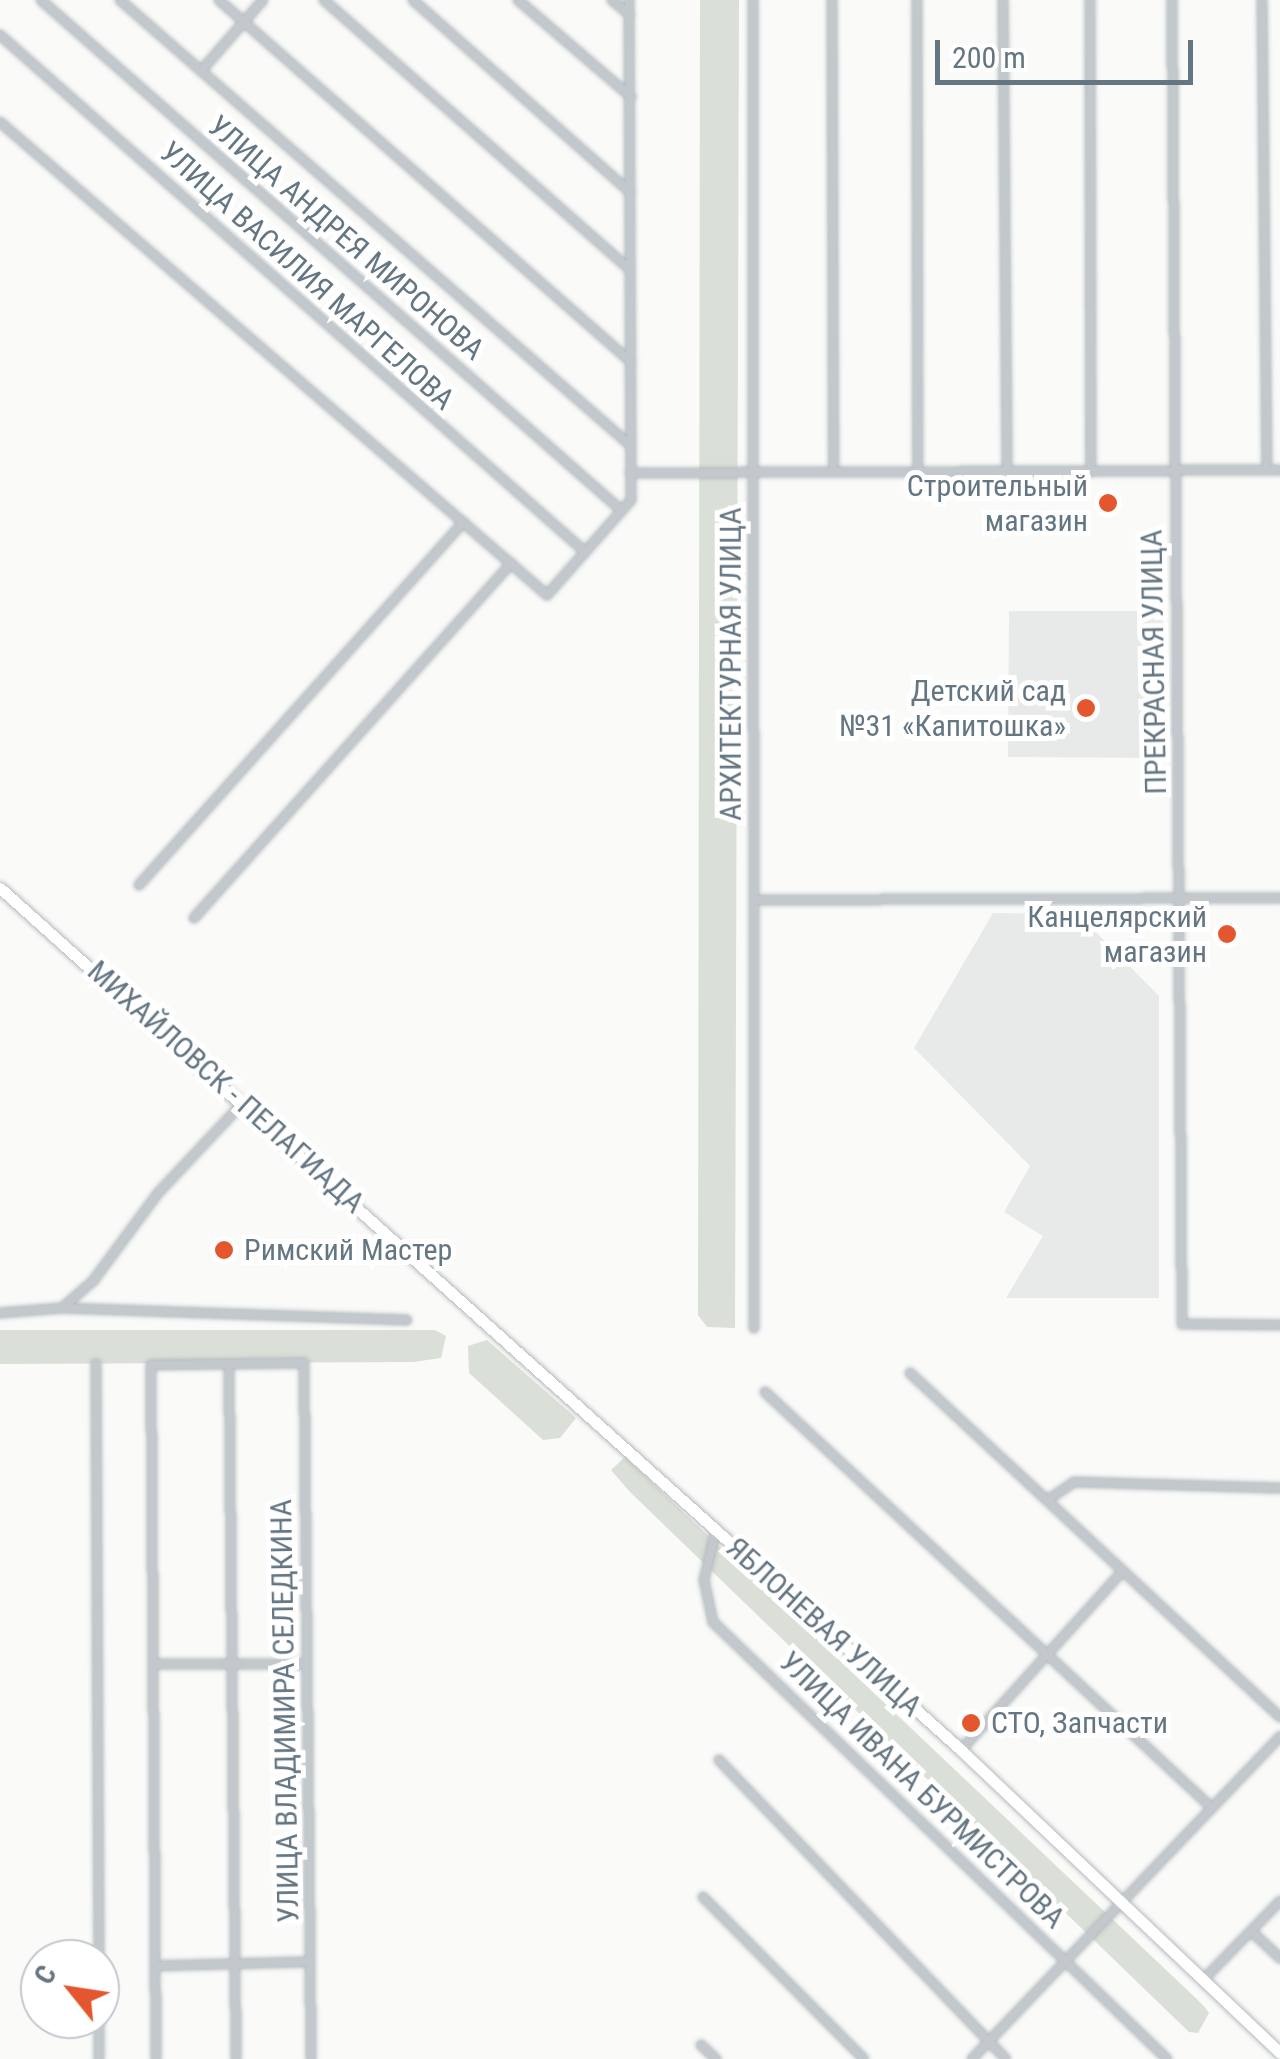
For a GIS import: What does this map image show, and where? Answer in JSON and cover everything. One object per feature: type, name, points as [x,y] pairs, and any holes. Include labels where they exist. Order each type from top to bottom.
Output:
[{"type":"street","name":"УЛИЦА АНДРЕЯ МИРОНОВА","points":[[41,0],[621,510]]},
{"type":"street","points":[[120,0],[631,446]]},
{"type":"street","points":[[219,0],[631,362]]},
{"type":"street","points":[[201,71],[264,0]]},
{"type":"street","points":[[324,0],[630,268]]},
{"type":"street","points":[[413,0],[630,192]]},
{"type":"street","points":[[518,0],[631,97]]},
{"type":"street","points":[[612,0],[630,16]]},
{"type":"street","points":[[0,122],[548,595],[630,500],[630,0]]},
{"type":"street","name":"АРХИТЕКТУРНАЯ УЛИЦА","points":[[753,0],[754,1328]]},
{"type":"street","points":[[832,0],[834,472]]},
{"type":"street","points":[[918,0],[918,471]]},
{"type":"street","points":[[1004,0],[1007,472]]},
{"type":"street","points":[[1090,0],[1091,472]]},
{"type":"street","name":"ПРЕКРАСНАЯ УЛИЦА","points":[[1172,0],[1182,1324],[1280,1325]]},
{"type":"street","points":[[1262,0],[1267,470]]},
{"type":"street","name":"УЛИЦА ВАСИЛИЯ МАРГЕЛОВА","points":[[0,35],[584,551]]},
{"type":"street","points":[[630,473],[1280,470]]},
{"type":"street","points":[[139,885],[463,522]]},
{"type":"street","points":[[194,918],[511,564]]},
{"type":"street","name":"МИХАЙЛОВСК - ПЕЛАГИАДА","points":[[0,888],[539,1368]]},
{"type":"street","points":[[754,900],[1280,898]]},
{"type":"street","points":[[62,1308],[93,1281],[158,1193],[244,1102]]},
{"type":"street","points":[[0,1313],[62,1308],[407,1320]]},
{"type":"street","name":"УЛИЦА ВЛАДИМИРА СЕЛЕДКИНА","points":[[229,1364],[304,1363],[311,2059]]},
{"type":"street","points":[[96,1364],[99,1939]]},
{"type":"street","points":[[156,2059],[151,1365],[229,1364],[236,2059]]},
{"type":"street","name":"ЯБЛОНЕВАЯ УЛИЦА","points":[[539,1368],[961,1750],[1280,2053]]},
{"type":"street","points":[[910,1372],[1280,1717]]},
{"type":"street","points":[[765,1392],[1210,1807]]},
{"type":"street","points":[[1049,1499],[1074,1482],[1280,1488]]},
{"type":"street","name":"УЛИЦА ИВАНА БУРМИСТРОВА","points":[[716,1529],[704,1580],[713,1622],[1168,2059]]},
{"type":"street","points":[[961,1750],[1122,1572]]},
{"type":"street","points":[[153,1664],[308,1664]]},
{"type":"street","points":[[972,2059],[1280,1737]]},
{"type":"street","points":[[719,1760],[1006,2059]]},
{"type":"street","points":[[704,1897],[864,2059]]},
{"type":"street","points":[[1204,1979],[1280,1901]]},
{"type":"street","points":[[1252,1931],[1280,1958]]},
{"type":"street","points":[[155,1966],[310,1962]]},
{"type":"street","points":[[701,2044],[716,2059]]},
{"type":"shaded area","points":[[700,0],[739,0],[735,1328],[707,1327],[698,1315]]},
{"type":"shaded area","name":"Детский сад №31 «Капитошка»","points":[[1009,611],[1163,611],[1162,758],[1008,757]]},
{"type":"shaded area","points":[[993,913],[1078,914],[1159,996],[1159,1298],[1006,1298],[1043,1236],[1004,1212],[1030,1166],[914,1048]]},
{"type":"shaded area","points":[[0,1330],[435,1330],[446,1336],[441,1358],[413,1362],[0,1364]]},
{"type":"shaded area","points":[[487,1340],[576,1418],[560,1438],[543,1440],[469,1373],[468,1346]]},
{"type":"shaded area","points":[[625,1457],[1203,2005],[1209,2013],[1198,2033],[1189,2032],[630,1492],[611,1470]]},
{"type":"place","name":"Строительный магазин","points":[[1108,503]]},
{"type":"place","name":"Детский сад №31 «Капитошка»","points":[[1086,708]]},
{"type":"place","name":"Канцелярский магазин","points":[[1227,934]]},
{"type":"place","name":"Римский Мастер","points":[[224,1250]]},
{"type":"place","name":"СТО, Запчасти","points":[[971,1723]]}]
